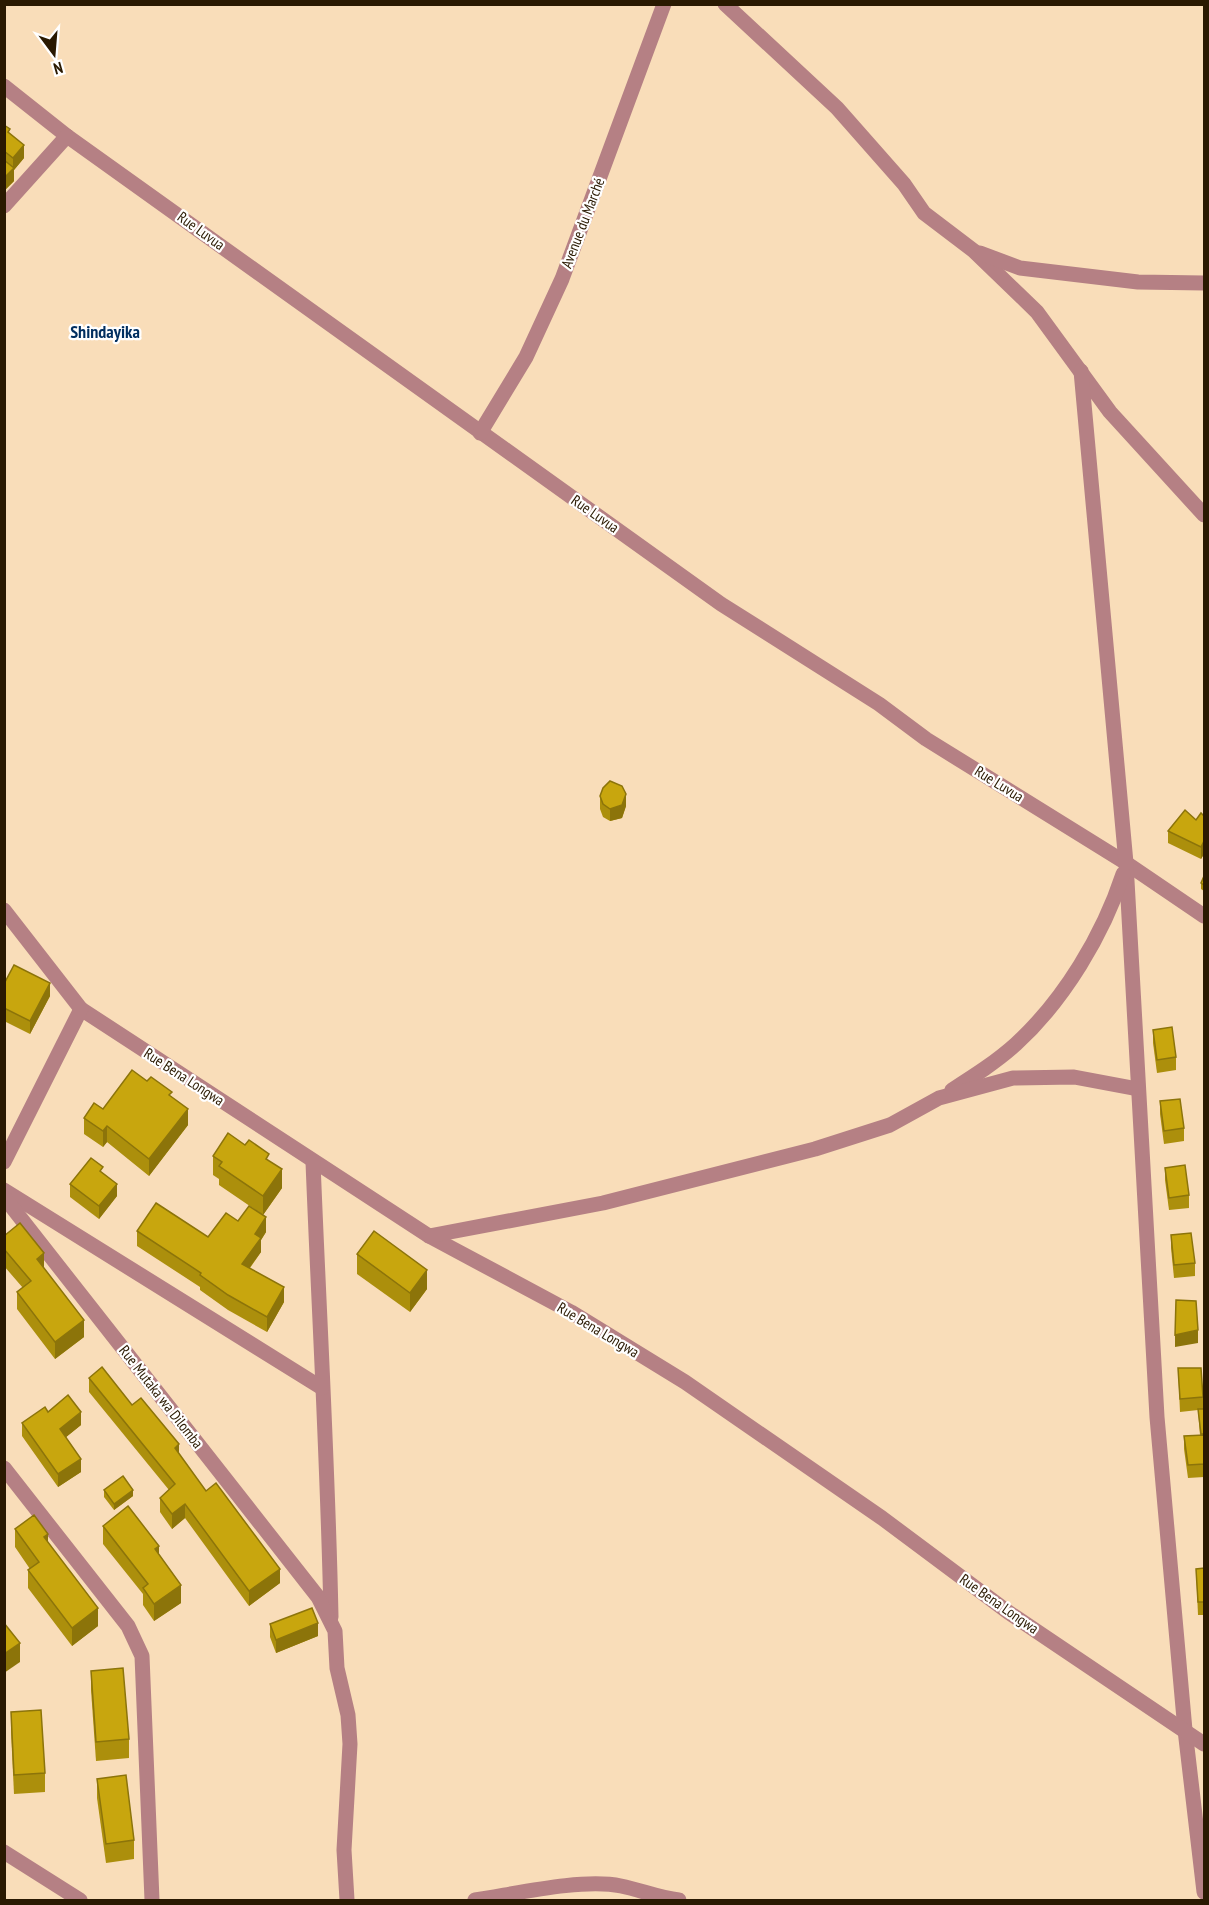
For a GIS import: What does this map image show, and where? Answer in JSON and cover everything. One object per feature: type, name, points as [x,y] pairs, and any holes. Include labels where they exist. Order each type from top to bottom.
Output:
[{"type":"street","name":"Avenue du Marché","points":[[480,433],[526,357],[562,279],[664,4]]},
{"type":"street","points":[[725,4],[837,108],[904,184],[924,213],[974,250],[1037,312],[1110,412],[1204,515]]},
{"type":"street","name":"Rue Luvua","points":[[4,86],[68,136],[722,604],[879,704],[926,739],[1126,863],[1204,916]]},
{"type":"street","points":[[4,206],[68,136]]},
{"type":"street","points":[[974,250],[1020,268],[1138,282],[1204,283]]},
{"type":"street","points":[[1081,371],[1126,863],[1157,1417],[1185,1730],[1204,1892]]},
{"type":"street","points":[[429,1236],[603,1203],[815,1149],[890,1125],[939,1098],[986,1068],[1017,1043],[1049,1005],[1100,933],[1112,908],[1126,863]]},
{"type":"street","name":"Rue Bena Longwa","points":[[4,910],[81,1009],[429,1236],[571,1312],[685,1382],[882,1518],[1008,1612],[1204,1744]]},
{"type":"street","points":[[4,1162],[81,1009]]},
{"type":"street","points":[[939,1098],[1006,1080],[1034,1076],[1074,1077],[1138,1089]]},
{"type":"street","points":[[313,1162],[322,1388],[327,1442],[332,1620],[350,1744],[344,1850],[347,1900]]},
{"type":"street","points":[[4,1190],[322,1388]]},
{"type":"street","name":"Rue Mutaka wa Dilomba","points":[[4,1197],[318,1597],[332,1620]]},
{"type":"street","points":[[4,1468],[128,1626],[139,1646],[142,1656],[152,1900]]},
{"type":"street","points":[[4,1852],[80,1900]]},
{"type":"street","points":[[475,1900],[556,1888],[620,1885],[679,1900]]},
{"type":"building","points":[[4,125],[10,129],[8,132],[24,145],[13,158],[4,151]]},
{"type":"building","points":[[4,160],[14,168],[4,178]]},
{"type":"building","points":[[610,781],[622,786],[626,794],[622,805],[610,809],[603,804],[600,796],[603,788]]},
{"type":"building","points":[[1185,810],[1196,820],[1201,813],[1204,816],[1204,841],[1201,847],[1168,831]]},
{"type":"building","points":[[14,965],[50,983],[30,1021],[4,1008],[4,984]]},
{"type":"building","points":[[1172,1027],[1176,1057],[1157,1060],[1153,1030]]},
{"type":"building","points":[[132,1070],[147,1081],[151,1077],[172,1092],[169,1095],[188,1109],[149,1159],[107,1126],[103,1131],[84,1118],[94,1103],[103,1109]]},
{"type":"building","points":[[1180,1099],[1184,1128],[1164,1131],[1160,1101]]},
{"type":"building","points":[[228,1133],[245,1145],[249,1140],[269,1154],[266,1159],[282,1169],[263,1196],[219,1166],[222,1162],[213,1156]]},
{"type":"building","points":[[91,1158],[103,1167],[100,1171],[117,1184],[99,1206],[70,1184]]},
{"type":"building","points":[[1185,1165],[1189,1195],[1169,1198],[1165,1168]]},
{"type":"building","points":[[156,1203],[208,1237],[226,1213],[238,1221],[249,1206],[266,1217],[255,1234],[261,1238],[242,1264],[284,1287],[267,1317],[228,1295],[200,1275],[201,1273],[137,1231]]},
{"type":"building","points":[[20,1223],[44,1253],[37,1259],[84,1320],[55,1342],[17,1292],[31,1281],[4,1249],[4,1236]]},
{"type":"building","points":[[374,1231],[427,1270],[410,1293],[357,1254]]},
{"type":"building","points":[[1191,1233],[1195,1263],[1174,1265],[1171,1235]]},
{"type":"building","points":[[1176,1300],[1196,1301],[1198,1330],[1175,1335]]},
{"type":"building","points":[[102,1367],[132,1405],[141,1398],[179,1444],[175,1448],[206,1491],[216,1483],[280,1569],[249,1591],[185,1504],[172,1514],[160,1498],[175,1484],[89,1378]]},
{"type":"building","points":[[1178,1368],[1201,1368],[1203,1397],[1180,1399]]},
{"type":"building","points":[[68,1395],[81,1412],[60,1429],[81,1459],[58,1474],[22,1423],[45,1407],[48,1412]]},
{"type":"building","points":[[1198,1409],[1204,1409],[1204,1434],[1201,1434]]},
{"type":"building","points":[[1204,1435],[1204,1464],[1188,1465],[1184,1436]]},
{"type":"building","points":[[123,1476],[133,1490],[114,1504],[104,1490]]},
{"type":"building","points":[[128,1506],[159,1546],[155,1549],[181,1585],[154,1604],[143,1588],[148,1584],[103,1526]]},
{"type":"building","points":[[34,1515],[48,1534],[44,1537],[98,1608],[72,1628],[28,1570],[39,1562],[15,1529]]},
{"type":"building","points":[[1204,1568],[1204,1602],[1198,1602],[1196,1569]]},
{"type":"building","points":[[312,1608],[318,1623],[276,1640],[270,1624]]},
{"type":"building","points":[[4,1623],[20,1643],[4,1654]]},
{"type":"building","points":[[123,1668],[129,1739],[96,1742],[91,1671]]},
{"type":"building","points":[[41,1710],[45,1773],[14,1775],[11,1712]]},
{"type":"building","points":[[126,1775],[134,1840],[106,1844],[97,1779]]},
{"type":"district","name":"Shindayika","points":[[105,332]]}]
